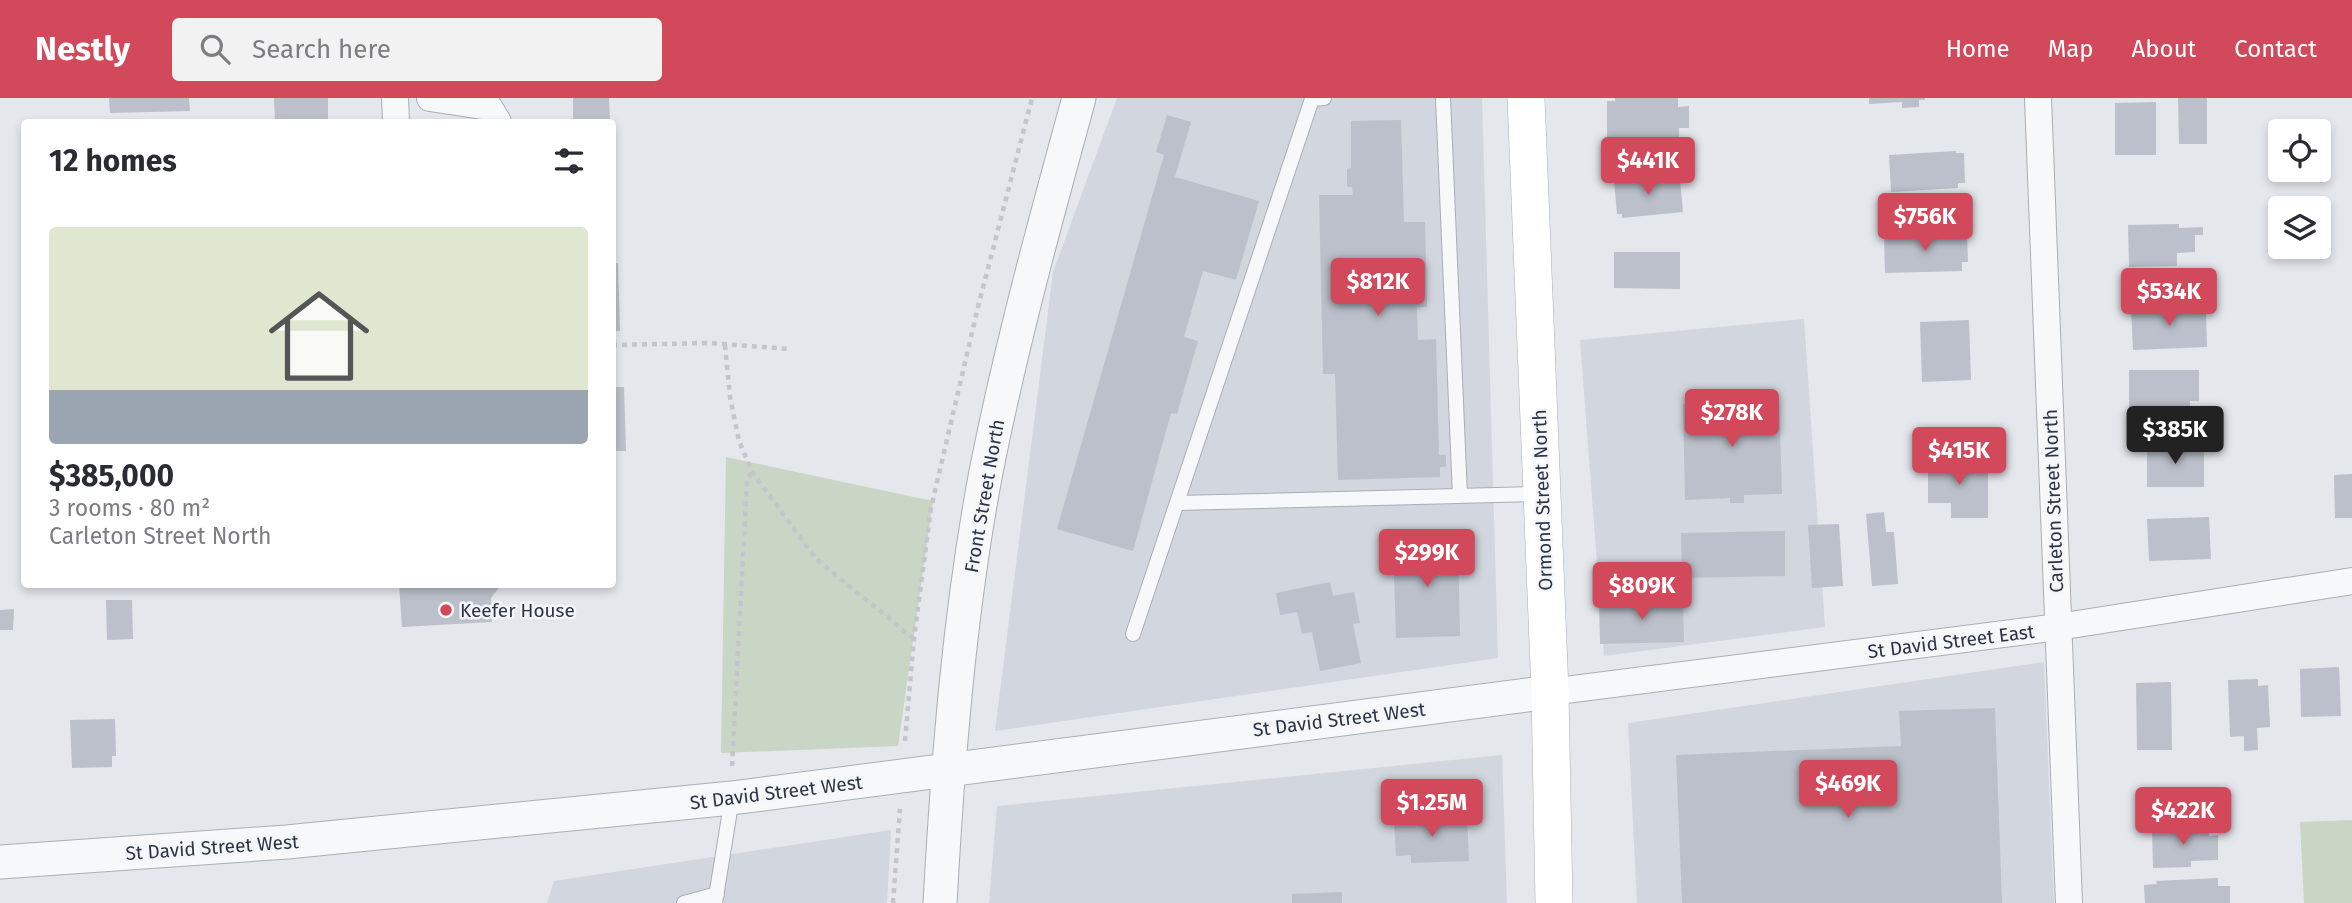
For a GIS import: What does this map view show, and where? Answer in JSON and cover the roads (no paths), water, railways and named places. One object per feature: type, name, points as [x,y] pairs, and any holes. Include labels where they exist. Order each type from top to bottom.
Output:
[{"type":"main road","name":"Ormond Street North","points":[[1526,98],[1550,692],[1554,903]]},
{"type":"street","points":[[395,98],[396,119]]},
{"type":"street","points":[[430,98],[489,107],[496,119]]},
{"type":"street","name":"Front Street North","points":[[940,903],[948,769],[963,618],[986,474],[1016,334],[1079,98]]},
{"type":"street","name":"Carleton Street North","points":[[2038,98],[2069,903]]},
{"type":"street","name":"St David Street East","points":[[1550,692],[2058,628],[2352,582]]},
{"type":"street","name":"St David Street West","points":[[0,862],[287,842],[732,798],[1550,692]]},
{"type":"lane","points":[[1133,634],[1312,99],[1324,98]]},
{"type":"lane","points":[[1443,98],[1461,496]]},
{"type":"lane","points":[[1177,503],[1541,494]]},
{"type":"lane","points":[[684,903],[716,898],[732,798]]},
{"type":"place","name":"Keefer House","points":[[446,610]]}]
